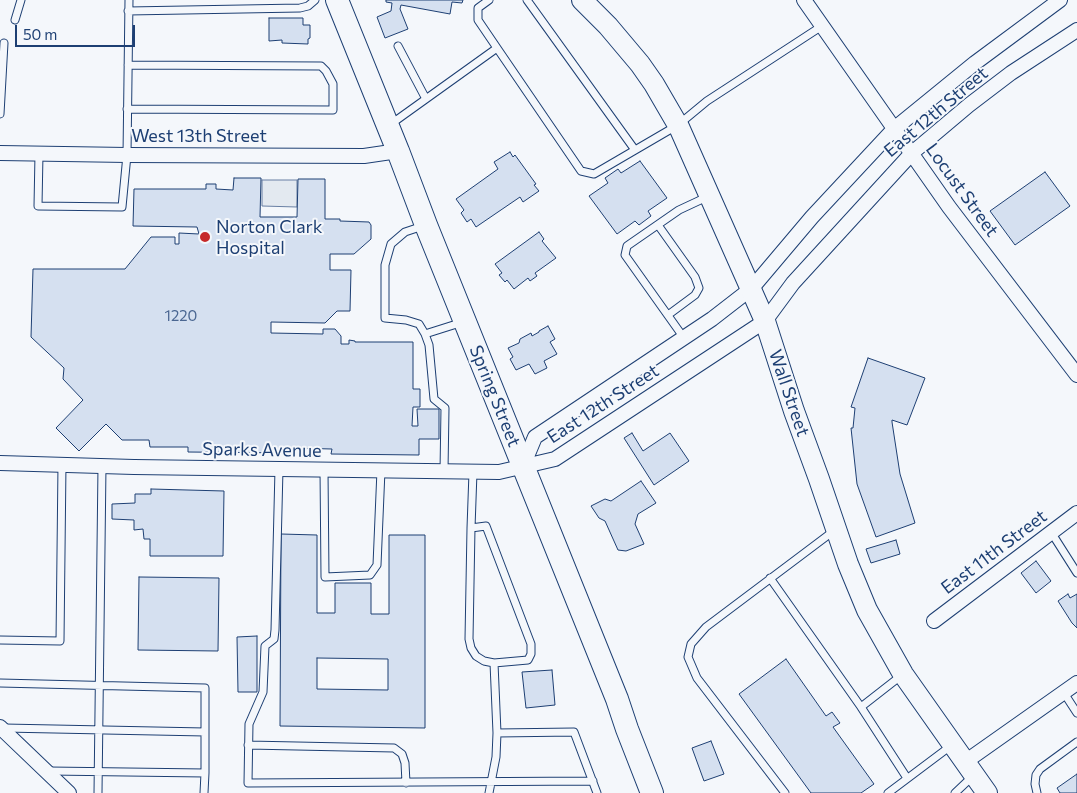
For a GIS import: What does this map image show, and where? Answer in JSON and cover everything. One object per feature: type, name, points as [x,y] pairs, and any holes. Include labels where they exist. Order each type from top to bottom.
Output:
[{"type":"main road","name":"Spring Street","points":[[337,0],[398,150],[464,322],[617,699],[652,793]]},
{"type":"street","name":"East 12th Street","points":[[523,466],[536,437],[712,319],[752,288],[812,217],[894,129],[975,63],[1060,0]]},
{"type":"street","name":"Locust Street","points":[[810,2],[822,26],[894,129],[1077,376]]},
{"type":"street","name":"Wall Street","points":[[590,5],[640,64],[678,125],[752,288],[765,321],[794,411],[848,564],[867,610],[903,674],[987,793]]},
{"type":"street","name":"East 12th Street","points":[[523,466],[555,459],[765,321],[794,284],[912,153],[969,105],[1011,73],[1077,30]]},
{"type":"street","name":"West 13th Street","points":[[0,153],[364,156],[398,150]]},
{"type":"street","name":"Sparks Avenue","points":[[0,462],[102,466],[473,472],[499,472],[523,466]]},
{"type":"street","name":"East 11th Street","points":[[934,621],[1077,513]]},
{"type":"street","points":[[970,769],[1077,683]]},
{"type":"street","points":[[0,728],[69,793]]},
{"type":"lane","points":[[16,20],[21,0]]},
{"type":"lane","points":[[39,154],[38,206],[122,207],[127,155],[129,0]]},
{"type":"lane","points":[[128,11],[300,8],[308,6],[315,0]]},
{"type":"lane","points":[[489,0],[478,8],[478,20],[581,171],[594,174],[678,125],[707,100],[822,26]]},
{"type":"lane","points":[[527,0],[635,150]]},
{"type":"lane","points":[[0,114],[4,43]]},
{"type":"lane","points":[[398,46],[426,99]]},
{"type":"lane","points":[[388,126],[497,48]]},
{"type":"lane","points":[[127,109],[333,110],[333,84],[326,70],[321,66],[128,65]]},
{"type":"lane","points":[[684,338],[625,255],[627,246],[678,210],[710,195]]},
{"type":"lane","points":[[426,225],[406,232],[391,244],[384,265],[385,318],[406,320],[419,324],[425,334],[429,345],[434,399],[445,408],[444,471]]},
{"type":"lane","points":[[658,225],[695,277],[699,288],[695,295],[668,315]]},
{"type":"lane","points":[[425,334],[464,322]]},
{"type":"lane","points":[[0,640],[60,641],[62,464]]},
{"type":"lane","points":[[98,793],[102,466]]},
{"type":"lane","points":[[279,469],[276,630],[274,639],[265,646],[264,692],[249,724],[248,783],[593,781]]},
{"type":"lane","points":[[324,470],[325,577],[370,575],[377,565],[382,470]]},
{"type":"lane","points":[[471,528],[486,526],[531,644],[531,654],[528,660],[494,663],[484,661],[476,656],[471,648],[469,639],[471,528],[473,472]]},
{"type":"lane","points":[[785,793],[697,678],[688,657],[691,644],[706,627],[836,529]]},
{"type":"lane","points":[[1051,532],[1077,573]]},
{"type":"lane","points":[[770,578],[861,707],[907,778]]},
{"type":"lane","points":[[489,793],[496,757],[497,733],[494,663]]},
{"type":"lane","points":[[861,707],[903,674]]},
{"type":"lane","points":[[0,683],[205,688],[204,793]]},
{"type":"lane","points":[[1064,693],[1077,713]]},
{"type":"lane","points":[[0,728],[205,732]]},
{"type":"lane","points":[[497,733],[574,732],[598,793]]},
{"type":"lane","points":[[1037,793],[1036,775],[1040,769],[1077,742]]},
{"type":"lane","points":[[888,793],[953,745]]},
{"type":"lane","points":[[248,746],[394,748],[402,754],[405,763],[406,783]]},
{"type":"lane","points":[[955,793],[970,769]]},
{"type":"lane","points":[[46,771],[205,773]]},
{"type":"shaded area","points":[[262,180],[297,180],[297,207],[262,206]]},
{"type":"building","points":[[386,0],[463,0],[462,3],[452,2],[450,14],[401,5],[400,9],[408,29],[385,38],[377,17],[391,11],[392,3],[386,2]]},
{"type":"building","points":[[269,18],[303,18],[303,25],[310,25],[308,44],[282,43],[282,40],[269,41]]},
{"type":"building","points":[[510,152],[513,157],[515,155],[539,191],[523,202],[520,197],[476,227],[471,219],[467,222],[461,213],[464,210],[456,199],[498,169],[494,162]]},
{"type":"building","points":[[640,161],[667,198],[648,211],[651,216],[639,225],[635,221],[617,234],[589,196],[608,183],[605,178],[618,169],[621,173]]},
{"type":"building","points":[[1045,172],[1070,206],[1015,245],[990,211]]},
{"type":"building","name":"Norton Clark Hospital","points":[[234,178],[261,178],[260,217],[297,217],[298,179],[325,179],[325,219],[369,222],[371,225],[371,239],[354,254],[330,254],[330,270],[351,270],[350,311],[337,311],[325,323],[271,322],[271,333],[323,334],[323,329],[335,329],[341,336],[341,344],[349,344],[349,340],[355,342],[413,342],[413,389],[420,389],[420,407],[413,407],[412,426],[418,426],[417,409],[439,409],[439,439],[419,439],[419,455],[331,454],[332,449],[292,448],[292,453],[188,452],[188,447],[150,447],[149,440],[122,440],[106,424],[79,451],[56,428],[83,400],[63,379],[64,368],[31,337],[33,269],[125,269],[151,237],[175,237],[175,244],[179,244],[179,233],[199,234],[197,227],[133,226],[134,189],[206,189],[206,184],[216,184],[216,189],[233,190]]},
{"type":"building","points":[[539,232],[544,239],[542,241],[556,258],[535,273],[537,276],[530,281],[528,278],[514,289],[507,280],[505,282],[499,275],[502,273],[495,264]]},
{"type":"building","points":[[548,326],[555,339],[550,342],[557,354],[544,361],[547,368],[535,374],[529,364],[516,370],[510,359],[513,357],[508,348],[519,343],[520,339],[531,333],[532,336]]},
{"type":"building","points":[[868,358],[925,378],[907,425],[892,420],[900,474],[915,523],[876,537],[857,484],[851,428],[853,428],[855,408],[851,407]]},
{"type":"building","points":[[632,433],[643,451],[670,433],[689,461],[654,485],[624,438]]},
{"type":"building","points":[[641,481],[656,503],[638,514],[635,524],[644,544],[626,551],[618,550],[605,521],[599,518],[591,506],[605,499],[611,501]]},
{"type":"building","points":[[151,489],[224,491],[223,556],[150,556],[150,539],[144,539],[143,529],[134,530],[134,520],[112,519],[112,504],[135,503],[135,494],[151,494]]},
{"type":"building","points":[[281,534],[317,535],[317,613],[335,613],[335,583],[371,583],[371,614],[389,614],[389,535],[425,535],[425,728],[280,726]],"holes":[[[317,658],[388,659],[388,690],[317,689]]]},
{"type":"building","points":[[896,540],[900,554],[871,563],[866,549]]},
{"type":"building","points":[[1036,561],[1051,581],[1036,593],[1021,573]]},
{"type":"building","points":[[139,577],[219,578],[218,651],[138,650]]},
{"type":"building","points":[[1068,594],[1070,598],[1077,594],[1077,628],[1058,601]]},
{"type":"building","points":[[257,636],[257,692],[238,692],[237,637]]},
{"type":"building","points":[[786,659],[826,716],[832,712],[840,723],[833,727],[874,784],[861,793],[811,793],[739,694]]},
{"type":"building","points":[[552,670],[555,705],[526,708],[522,672]]},
{"type":"building","points":[[711,741],[724,774],[704,781],[692,748]]},
{"type":"building","points":[[1077,774],[1077,793],[1060,793],[1057,788]]},
{"type":"place","name":"Norton Clark Hospital","points":[[205,237]]}]
